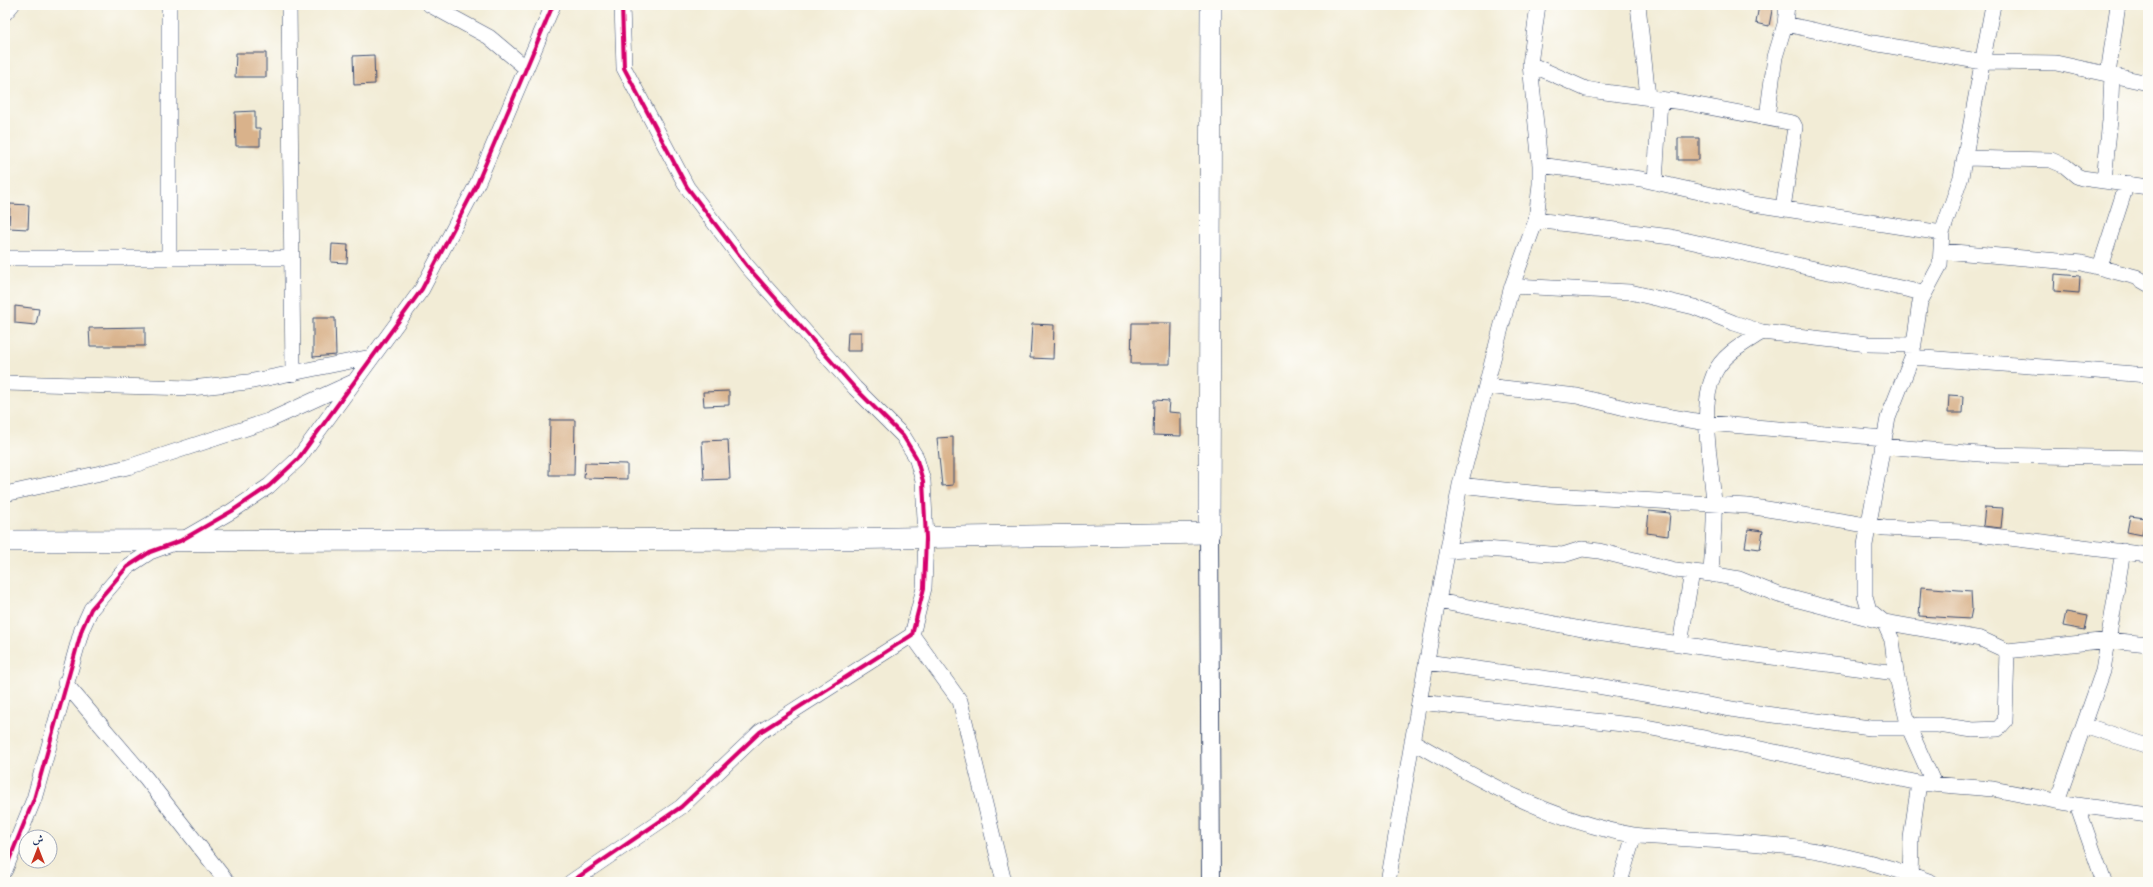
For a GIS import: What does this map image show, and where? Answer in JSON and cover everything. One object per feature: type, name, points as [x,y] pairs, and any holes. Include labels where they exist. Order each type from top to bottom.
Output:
[{"type":"main road","points":[[5,541],[926,538],[1209,533],[1211,5]]},
{"type":"street","points":[[5,13],[12,5]]},
{"type":"street","points":[[169,5],[169,258]]},
{"type":"street","points":[[289,5],[290,258],[293,374]]},
{"type":"street","points":[[430,5],[489,37],[526,68]]},
{"type":"street","points":[[5,870],[34,799],[65,683],[82,629],[91,609],[127,567],[150,552],[180,540],[232,511],[269,486],[298,459],[422,289],[477,184],[553,5]]},
{"type":"street","points":[[571,882],[681,807],[760,732],[912,635],[924,588],[926,538],[922,481],[916,457],[903,436],[854,388],[747,266],[687,187],[624,68],[622,5]]},
{"type":"street","points":[[1388,882],[1426,662],[1460,485],[1512,286],[1536,220],[1540,184],[1540,165],[1530,64],[1538,5]]},
{"type":"street","points":[[1638,5],[1654,98],[1655,182]]},
{"type":"street","points":[[1767,117],[1775,57],[1785,24],[1787,5]]},
{"type":"street","points":[[1934,784],[1909,728],[1896,673],[1892,640],[1884,622],[1869,610],[1865,596],[1864,568],[1867,525],[1890,411],[1904,382],[1913,351],[1918,311],[1923,293],[1940,265],[1942,234],[1961,177],[1993,5]]},
{"type":"street","points":[[2104,181],[2109,135],[2110,75],[2118,5]]},
{"type":"street","points":[[1785,24],[1873,43],[1983,62],[2024,61],[2056,63],[2148,83]]},
{"type":"street","points":[[1530,64],[1586,89],[1654,98],[1767,117],[1793,123],[1795,127],[1783,208]]},
{"type":"street","points":[[1964,158],[2051,160],[2065,166],[2077,176],[2148,187]]},
{"type":"street","points":[[1540,165],[1655,182],[1753,204],[1942,234]]},
{"type":"street","points":[[2100,267],[2127,184]]},
{"type":"street","points":[[1536,220],[1671,237],[1923,293]]},
{"type":"street","points":[[1942,251],[2082,262],[2136,277],[2148,284]]},
{"type":"street","points":[[5,258],[290,258]]},
{"type":"street","points":[[1512,286],[1647,295],[1694,307],[1734,324],[1762,332],[1868,344],[1913,351],[2148,375]]},
{"type":"street","points":[[1711,574],[1714,505],[1707,423],[1710,386],[1715,372],[1736,349],[1762,332]]},
{"type":"street","points":[[5,383],[191,388],[293,374],[371,357]]},
{"type":"street","points":[[5,494],[128,467],[150,460],[268,421],[354,382]]},
{"type":"street","points":[[1486,386],[1577,396],[1637,411],[1707,423],[1992,455],[2148,458]]},
{"type":"street","points":[[1460,485],[1549,495],[1748,506],[1867,525],[1961,532],[2148,555]]},
{"type":"street","points":[[1209,533],[1211,882]]},
{"type":"street","points":[[1447,551],[1485,549],[1563,555],[1582,548],[1599,551],[1675,570],[1740,579],[1779,594],[1884,622],[1981,639],[2007,651],[2109,640],[2148,644]]},
{"type":"street","points":[[2057,801],[2103,671],[2123,551]]},
{"type":"street","points":[[1680,644],[1692,572]]},
{"type":"street","points":[[1438,601],[1597,632],[1896,673]]},
{"type":"street","points":[[912,635],[960,702],[1004,882]]},
{"type":"street","points":[[1426,662],[1586,684],[1743,711],[1870,728],[1909,728],[1919,725],[1938,725],[1973,730],[1998,729],[2005,721],[2007,651]]},
{"type":"street","points":[[65,683],[146,778],[227,882]]},
{"type":"street","points":[[1419,702],[1641,726],[1747,746],[1919,783],[1993,789],[2077,805],[2148,815]]},
{"type":"street","points":[[2084,725],[2148,746]]},
{"type":"street","points":[[1412,741],[1479,780],[1513,797],[1580,823],[1634,835],[1787,847],[1838,856],[1910,878],[1931,882]]},
{"type":"street","points":[[1910,878],[1911,838],[1919,783]]},
{"type":"street","points":[[2077,805],[2104,882]]},
{"type":"street","points":[[1620,882],[1634,835]]},
{"type":"building","points":[[1759,5],[1773,5],[1769,26],[1756,23]]},
{"type":"building","points":[[236,53],[266,53],[266,77],[235,77]]},
{"type":"building","points":[[374,55],[375,84],[354,85],[353,56]]},
{"type":"building","points":[[255,111],[255,128],[260,128],[260,146],[236,146],[235,112]]},
{"type":"building","points":[[1678,138],[1699,138],[1699,160],[1678,160]]},
{"type":"building","points":[[10,204],[29,205],[28,229],[9,228]]},
{"type":"building","points":[[332,244],[348,245],[347,263],[331,262]]},
{"type":"building","points":[[2055,274],[2080,276],[2079,293],[2054,291]]},
{"type":"building","points":[[15,306],[39,309],[36,325],[15,323]]},
{"type":"building","points":[[313,318],[335,318],[336,355],[313,357]]},
{"type":"building","points":[[1132,323],[1171,323],[1170,364],[1131,364]]},
{"type":"building","points":[[1032,324],[1054,325],[1053,359],[1030,358]]},
{"type":"building","points":[[145,327],[145,346],[90,346],[89,328]]},
{"type":"building","points":[[848,332],[861,332],[861,351],[847,351]]},
{"type":"building","points":[[729,391],[729,405],[704,406],[703,392]]},
{"type":"building","points":[[1949,395],[1963,396],[1962,413],[1948,413]]},
{"type":"building","points":[[1154,400],[1169,401],[1168,412],[1181,413],[1181,436],[1153,435]]},
{"type":"building","points":[[550,420],[575,420],[574,475],[549,475]]},
{"type":"building","points":[[953,437],[953,485],[942,486],[937,438]]},
{"type":"building","points":[[728,440],[730,479],[704,480],[702,441]]},
{"type":"building","points":[[585,463],[627,464],[627,479],[584,478]]},
{"type":"building","points":[[1985,507],[2003,508],[2001,528],[1983,526]]},
{"type":"building","points":[[1649,511],[1670,513],[1668,536],[1647,533]]},
{"type":"building","points":[[2130,516],[2145,518],[2142,535],[2127,532]]},
{"type":"building","points":[[1748,529],[1763,531],[1760,549],[1745,547]]},
{"type":"building","points":[[1921,587],[1971,591],[1972,609],[1970,619],[1919,616]]},
{"type":"building","points":[[2066,612],[2088,616],[2085,630],[2063,626]]},
{"type":"cycle path","points":[[5,870],[34,799],[82,629],[91,609],[127,567],[150,552],[180,541],[232,511],[269,486],[298,459],[422,289],[477,184],[553,5]]},
{"type":"cycle path","points":[[571,882],[681,807],[760,732],[912,635],[924,588],[926,538],[923,481],[916,457],[903,436],[855,388],[747,266],[687,187],[624,68],[622,5]]}]
